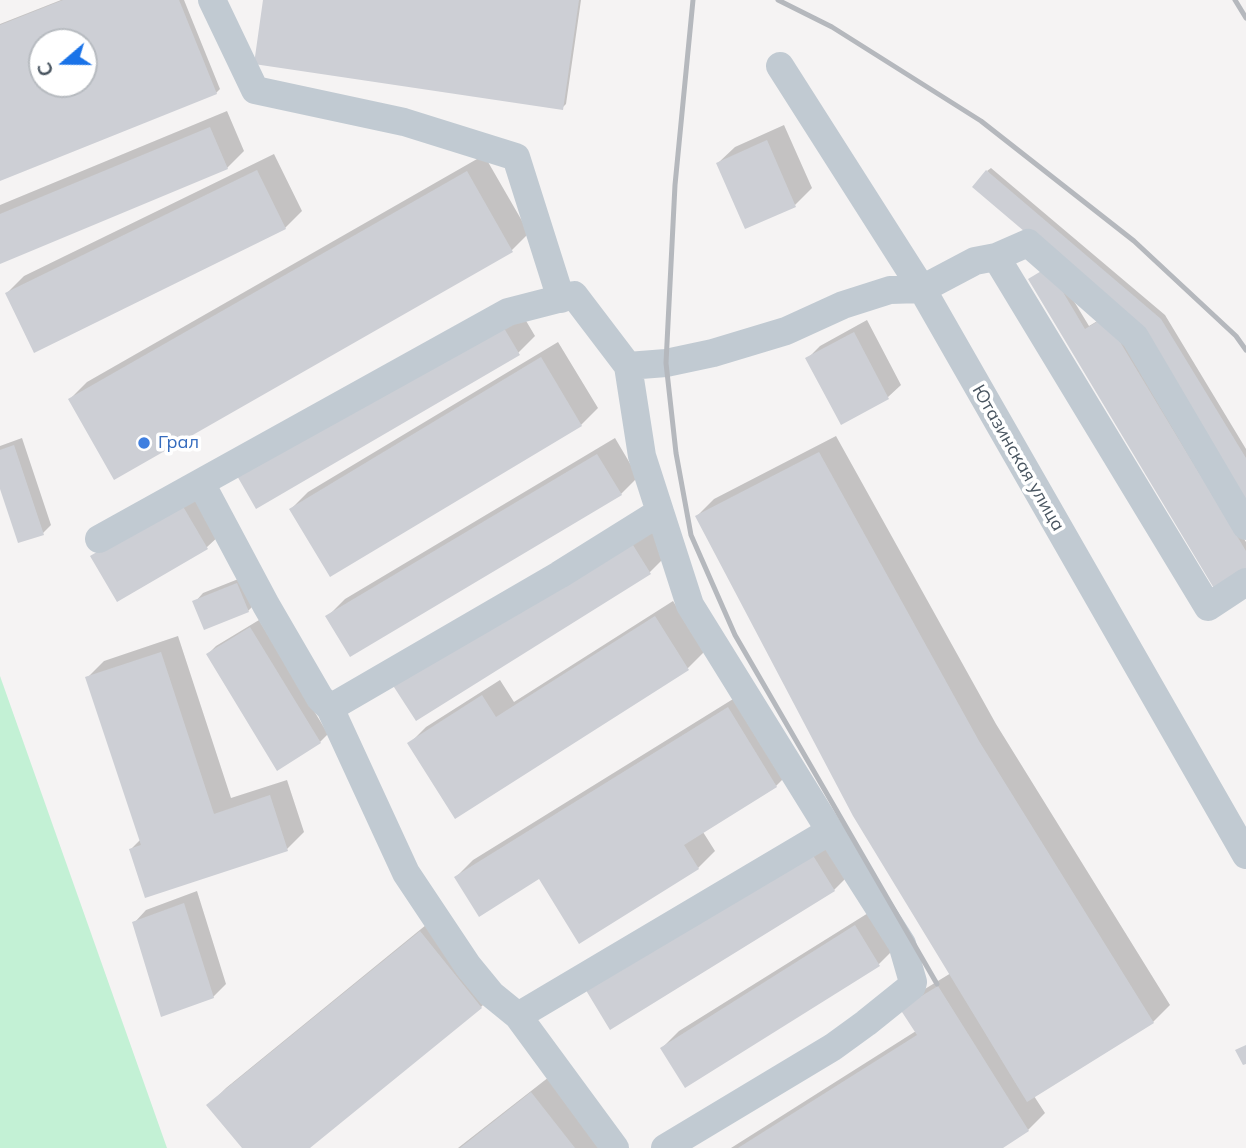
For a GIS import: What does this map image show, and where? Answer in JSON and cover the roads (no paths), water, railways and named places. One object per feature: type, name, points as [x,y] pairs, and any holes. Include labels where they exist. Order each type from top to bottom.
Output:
[{"type":"street","points":[[212,0],[255,90],[404,122],[516,157],[561,299]]},
{"type":"street","name":"Ютазинская улица","points":[[780,66],[922,289],[1246,855]]},
{"type":"street","points":[[628,366],[666,363],[713,353],[786,331],[843,305],[890,290],[922,289],[975,261],[996,257],[1028,243],[1135,337],[1246,526]]},
{"type":"street","points":[[996,257],[1208,607],[1246,582]]},
{"type":"street","points":[[99,539],[508,312],[574,295],[628,366],[642,457],[690,605],[902,944],[913,982],[912,986],[833,1047],[665,1148]]},
{"type":"street","points":[[201,483],[266,605],[320,698],[330,708],[407,873],[468,966],[491,994],[518,1016],[615,1148]]},
{"type":"street","points":[[330,708],[559,575],[660,512]]},
{"type":"street","points":[[518,1016],[830,831]]},
{"type":"railway","points":[[693,0],[675,185],[666,363],[676,453],[691,535],[735,635],[937,984]]},
{"type":"railway","points":[[778,0],[832,27],[981,121],[1134,241],[1236,336],[1246,350]]},
{"type":"railway","points":[[1235,0],[1246,18]]},
{"type":"place","name":"Грал","points":[[144,443]]}]
